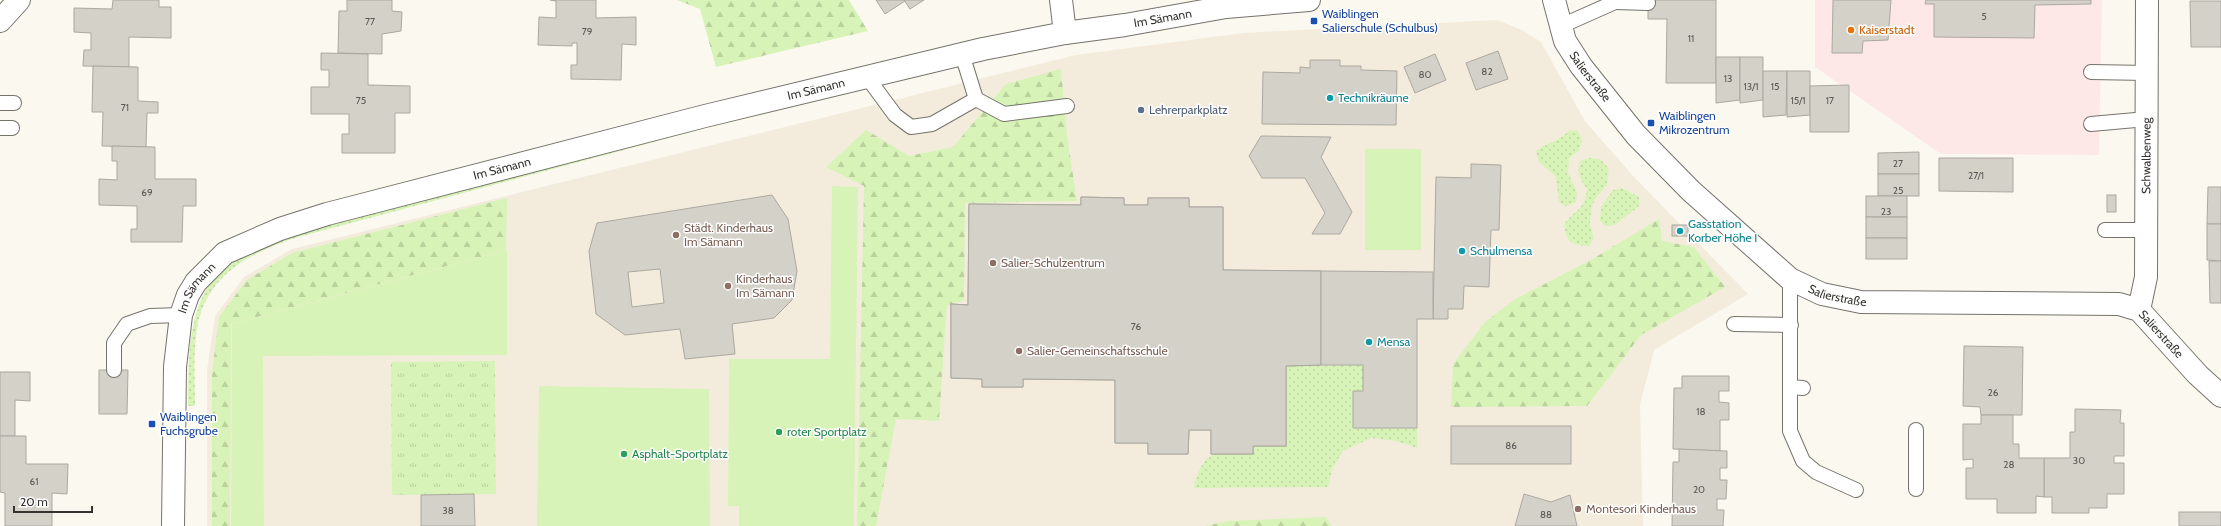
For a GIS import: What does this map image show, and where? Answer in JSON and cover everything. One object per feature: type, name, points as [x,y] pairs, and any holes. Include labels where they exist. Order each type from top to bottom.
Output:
[{"type":"street","points":[[0,21],[19,0]]},
{"type":"street","points":[[1061,0],[1065,33]]},
{"type":"street","name":"Im Sämann","points":[[172,526],[175,367],[181,315],[188,295],[196,282],[225,253],[280,229],[327,214],[432,186],[962,54],[1065,33],[1125,25],[1226,7],[1309,0]]},
{"type":"street","name":"Salierstraße","points":[[1554,0],[1565,41],[1581,66],[1636,135],[1691,191],[1790,279],[1822,294],[1861,302],[2119,304],[2138,310],[2198,375],[2221,396]]},
{"type":"street","name":"Schwalbenweg","points":[[2138,310],[2146,277],[2147,0]]},
{"type":"lane","points":[[1561,26],[1615,1],[1648,3]]},
{"type":"lane","points":[[962,54],[976,99],[1004,114],[1067,106]]},
{"type":"lane","points":[[2091,72],[2147,73]]},
{"type":"lane","points":[[867,77],[895,115],[911,127],[932,124],[976,99]]},
{"type":"lane","points":[[2091,124],[2147,119]]},
{"type":"lane","points":[[2105,230],[2146,230]]},
{"type":"lane","points":[[1790,279],[1791,325],[1796,387],[1790,431],[1803,461],[1816,472],[1856,490]]},
{"type":"lane","points":[[114,370],[114,343],[127,324],[150,316],[181,315]]},
{"type":"lane","points":[[1734,324],[1791,325]]},
{"type":"lane","points":[[1916,430],[1916,490]]},
{"type":"shaded area","points":[[1815,0],[2102,0],[2099,155],[1941,154],[1815,67]]},
{"type":"shaded area","name":"Salier-Schulzentrum","points":[[1497,20],[1522,30],[1541,42],[1585,121],[1635,178],[1748,294],[1654,350],[1640,405],[1643,526],[207,526],[207,370],[215,316],[244,277],[292,249],[1076,55],[1243,33]]},
{"type":"green space","points":[[677,0],[849,0],[868,31],[716,67],[700,9]]},
{"type":"green space","points":[[1061,69],[1067,136],[1077,201],[965,203],[964,301],[947,305],[939,421],[896,419],[876,526],[857,526],[864,186],[826,167],[866,130],[909,156],[953,147],[1006,84]]},
{"type":"green space","points":[[693,124],[695,131],[295,238],[261,251],[232,269],[220,281],[210,294],[202,310],[197,329],[195,348],[195,406],[188,406],[190,347],[198,308],[206,290],[217,274],[241,255],[270,240]]},
{"type":"green space","points":[[1577,130],[1582,139],[1579,151],[1569,158],[1568,173],[1577,192],[1576,202],[1566,206],[1559,202],[1556,177],[1539,162],[1536,151],[1562,137],[1569,131]]},
{"type":"green space","points":[[1365,149],[1421,149],[1421,250],[1365,250]]},
{"type":"green space","points":[[1589,158],[1600,159],[1609,169],[1607,185],[1595,199],[1591,210],[1590,225],[1594,238],[1589,246],[1578,245],[1571,242],[1568,239],[1564,225],[1584,202],[1587,189],[1579,176],[1579,165],[1580,161]]},
{"type":"green space","name":"roter Sportplatz","points":[[832,186],[858,187],[854,526],[739,526],[739,506],[728,506],[729,359],[830,359]]},
{"type":"green space","points":[[1621,188],[1639,197],[1639,206],[1615,225],[1605,226],[1600,221],[1601,207],[1613,190]]},
{"type":"green space","points":[[507,198],[506,250],[231,324],[230,526],[212,526],[212,373],[219,317],[247,280],[292,253]]},
{"type":"green space","points":[[1659,219],[1662,241],[1694,247],[1725,287],[1641,335],[1587,406],[1451,407],[1453,364],[1485,322],[1515,299],[1589,261]]},
{"type":"green space","points":[[507,250],[507,355],[263,356],[264,526],[231,526],[232,324]]},
{"type":"green space","points":[[495,361],[496,494],[392,495],[391,362]]},
{"type":"green space","points":[[1363,365],[1363,391],[1353,392],[1353,427],[1417,428],[1417,448],[1396,441],[1371,438],[1343,451],[1332,469],[1328,487],[1194,488],[1202,466],[1207,459],[1221,452],[1253,446],[1286,366]]},
{"type":"green space","name":"Asphalt-Sportplatz","points":[[539,386],[709,389],[710,526],[537,526]]},
{"type":"green space","points":[[1326,517],[1332,526],[1205,526],[1228,521]]},
{"type":"building","points":[[113,0],[159,0],[159,7],[171,7],[171,38],[129,37],[129,67],[83,66],[84,50],[91,50],[91,33],[74,32],[74,8],[112,9]]},
{"type":"building","points":[[347,0],[392,0],[392,11],[402,12],[401,31],[382,34],[382,54],[338,53],[339,11],[347,11]]},
{"type":"building","points":[[550,0],[596,0],[596,18],[636,17],[636,45],[622,44],[621,80],[571,79],[571,65],[577,65],[577,43],[572,43],[572,46],[538,45],[539,17],[556,18],[556,1]]},
{"type":"building","points":[[876,0],[904,0],[905,1],[885,14]]},
{"type":"building","points":[[904,0],[924,0],[910,9]]},
{"type":"building","points":[[1648,0],[1716,0],[1716,83],[1666,83],[1667,19],[1648,19]]},
{"type":"building","points":[[1833,0],[1891,0],[1888,40],[1863,41],[1862,53],[1832,53]]},
{"type":"building","points":[[1926,0],[2091,0],[2091,4],[2035,5],[2034,38],[1934,37],[1934,4],[1925,4]]},
{"type":"building","points":[[2190,1],[2221,1],[2221,47],[2191,47]]},
{"type":"building","points":[[1498,51],[1508,79],[1476,90],[1466,63]]},
{"type":"building","points":[[321,53],[368,54],[368,85],[410,86],[410,113],[395,113],[395,153],[342,153],[342,134],[349,134],[349,114],[311,114],[311,87],[329,87],[329,70],[321,70]]},
{"type":"building","points":[[1435,54],[1446,80],[1415,93],[1404,67]]},
{"type":"building","points":[[1716,57],[1740,57],[1740,100],[1716,103]]},
{"type":"building","points":[[1740,57],[1763,57],[1763,100],[1740,103]]},
{"type":"building","name":"Technikräume","points":[[1310,60],[1340,60],[1340,66],[1361,66],[1361,70],[1397,71],[1396,125],[1262,124],[1263,72],[1300,73],[1300,67],[1310,68]]},
{"type":"building","points":[[93,66],[138,67],[138,101],[158,102],[158,113],[147,113],[146,147],[102,146],[103,112],[92,112]]},
{"type":"building","points":[[1763,71],[1787,71],[1786,115],[1763,117]]},
{"type":"building","points":[[1787,71],[1810,71],[1810,115],[1787,117]]},
{"type":"building","points":[[1849,85],[1849,132],[1810,132],[1810,86]]},
{"type":"building","points":[[1261,136],[1331,137],[1321,157],[1352,212],[1340,234],[1312,234],[1325,213],[1305,178],[1262,178],[1249,156]]},
{"type":"building","points":[[112,146],[155,147],[155,179],[196,179],[196,206],[183,206],[182,242],[131,242],[131,229],[137,229],[137,206],[99,205],[99,179],[117,180],[117,161],[112,161]]},
{"type":"building","points":[[1919,152],[1919,174],[1878,174],[1878,153]]},
{"type":"building","points":[[1939,158],[2013,158],[2013,192],[1939,191]]},
{"type":"building","name":"Schulmensa","points":[[1471,164],[1501,165],[1499,230],[1491,230],[1489,287],[1464,286],[1463,309],[1448,309],[1448,319],[1433,319],[1436,177],[1471,178]]},
{"type":"building","points":[[1878,174],[1919,174],[1919,196],[1878,196]]},
{"type":"building","points":[[2208,187],[2221,187],[2221,224],[2207,224]]},
{"type":"building","name":"Kinderhaus Im Sämann","points":[[772,195],[788,219],[797,271],[792,300],[774,318],[732,324],[735,354],[685,359],[680,329],[625,335],[596,314],[589,251],[597,223]],"holes":[[[660,269],[664,303],[632,307],[628,272]]]},
{"type":"building","points":[[2107,195],[2116,195],[2116,212],[2107,212]]},
{"type":"building","points":[[1866,196],[1907,196],[1907,217],[1866,217]]},
{"type":"building","name":"Salier-Gemeinschaftsschule","points":[[1081,197],[1124,198],[1124,205],[1148,205],[1148,198],[1189,198],[1189,207],[1223,207],[1223,270],[1321,271],[1321,365],[1286,366],[1286,446],[1253,446],[1253,454],[1211,454],[1211,430],[1189,430],[1188,454],[1148,454],[1148,443],[1115,443],[1115,380],[1023,379],[1023,387],[982,387],[982,379],[951,378],[951,304],[968,305],[969,204],[1081,205]],"holes":[[[1024,246],[1048,246],[1048,304],[1023,304]],[[1103,281],[1168,281],[1169,305],[1103,305]],[[1169,346],[1234,347],[1233,371],[1168,370]]]},
{"type":"building","name":"Salier-Gemeinschaftsschule","points":[[1081,197],[1124,198],[1124,205],[1148,205],[1148,198],[1189,198],[1189,207],[1223,207],[1223,270],[1321,271],[1321,365],[1286,366],[1286,446],[1253,446],[1253,454],[1211,454],[1211,430],[1189,430],[1188,454],[1148,454],[1148,443],[1115,443],[1115,380],[1023,379],[1023,387],[982,387],[982,379],[951,378],[951,304],[968,305],[969,204],[1081,205]]},
{"type":"building","points":[[1866,217],[1907,217],[1907,238],[1866,238]]},
{"type":"building","points":[[2207,224],[2221,224],[2221,261],[2207,260]]},
{"type":"building","name":"Gasstation Korber Höhe I","points":[[1672,225],[1688,225],[1688,236],[1672,236]]},
{"type":"building","points":[[1866,238],[1907,238],[1907,259],[1866,259]]},
{"type":"building","points":[[2209,261],[2221,261],[2221,303],[2210,303]]},
{"type":"building","name":"Mensa","points":[[1321,271],[1433,272],[1433,319],[1417,319],[1417,428],[1353,428],[1353,391],[1363,391],[1363,365],[1321,365]]},
{"type":"building","points":[[1964,346],[2023,347],[2022,415],[1981,415],[1980,407],[1963,406]]},
{"type":"building","points":[[99,370],[128,370],[127,414],[99,414]]},
{"type":"building","points":[[0,372],[30,372],[30,401],[15,400],[15,436],[0,436]]},
{"type":"building","points":[[1682,376],[1729,376],[1729,391],[1719,391],[1719,402],[1729,403],[1729,420],[1720,420],[1720,451],[1673,449],[1674,388],[1682,388]]},
{"type":"building","points":[[2075,409],[2121,410],[2120,423],[2124,423],[2124,456],[2114,456],[2114,463],[2124,463],[2124,494],[2107,494],[2107,508],[2089,508],[2089,513],[2052,513],[2052,497],[2044,497],[2044,458],[2070,458],[2070,432],[2075,432]]},
{"type":"building","points":[[1981,415],[2013,415],[2013,444],[2019,444],[2019,458],[2044,458],[2044,497],[2036,496],[2036,513],[1997,513],[1997,499],[1966,499],[1966,468],[1973,468],[1973,459],[1963,460],[1963,424],[1981,424]]},
{"type":"building","points":[[1451,426],[1571,426],[1571,464],[1451,464]]},
{"type":"building","points":[[0,436],[26,436],[26,464],[68,464],[67,494],[52,493],[52,526],[5,526],[5,493],[0,492]]},
{"type":"building","points":[[1679,449],[1727,451],[1727,468],[1720,468],[1720,480],[1727,480],[1726,499],[1717,499],[1717,510],[1724,510],[1723,526],[1672,526],[1673,462],[1679,462]]},
{"type":"building","points":[[474,494],[475,526],[421,526],[421,495]]},
{"type":"building","points":[[1524,494],[1551,502],[1570,495],[1577,526],[1515,526]]},
{"type":"building","points":[[2179,512],[2221,512],[2221,526],[2179,526]]},
{"type":"place","name":"Waiblingen Salierschule (Schulbus)","points":[[1314,21]]},
{"type":"place","name":"Kaiserstadt","points":[[1851,30]]},
{"type":"place","name":"Technikräume","points":[[1330,98]]},
{"type":"place","name":"Lehrerparkplatz","points":[[1141,110]]},
{"type":"place","name":"Waiblingen Mikrozentrum","points":[[1651,123]]},
{"type":"place","name":"Gasstation Korber Höhe I","points":[[1680,231]]},
{"type":"place","name":"Städt. Kinderhaus Im Sämann","points":[[676,235]]},
{"type":"place","name":"Schulmensa","points":[[1462,251]]},
{"type":"place","name":"Salier-Schulzentrum","points":[[993,263]]},
{"type":"place","name":"Kinderhaus Im Sämann","points":[[728,286]]},
{"type":"place","name":"Mensa","points":[[1369,342]]},
{"type":"place","name":"Salier-Gemeinschaftsschule","points":[[1019,351]]},
{"type":"place","name":"Waiblingen Fuchsgrube","points":[[152,424]]},
{"type":"place","name":"roter Sportplatz","points":[[779,432]]},
{"type":"place","name":"Asphalt-Sportplatz","points":[[624,454]]},
{"type":"place","name":"Montesori Kinderhaus","points":[[1578,509]]}]
